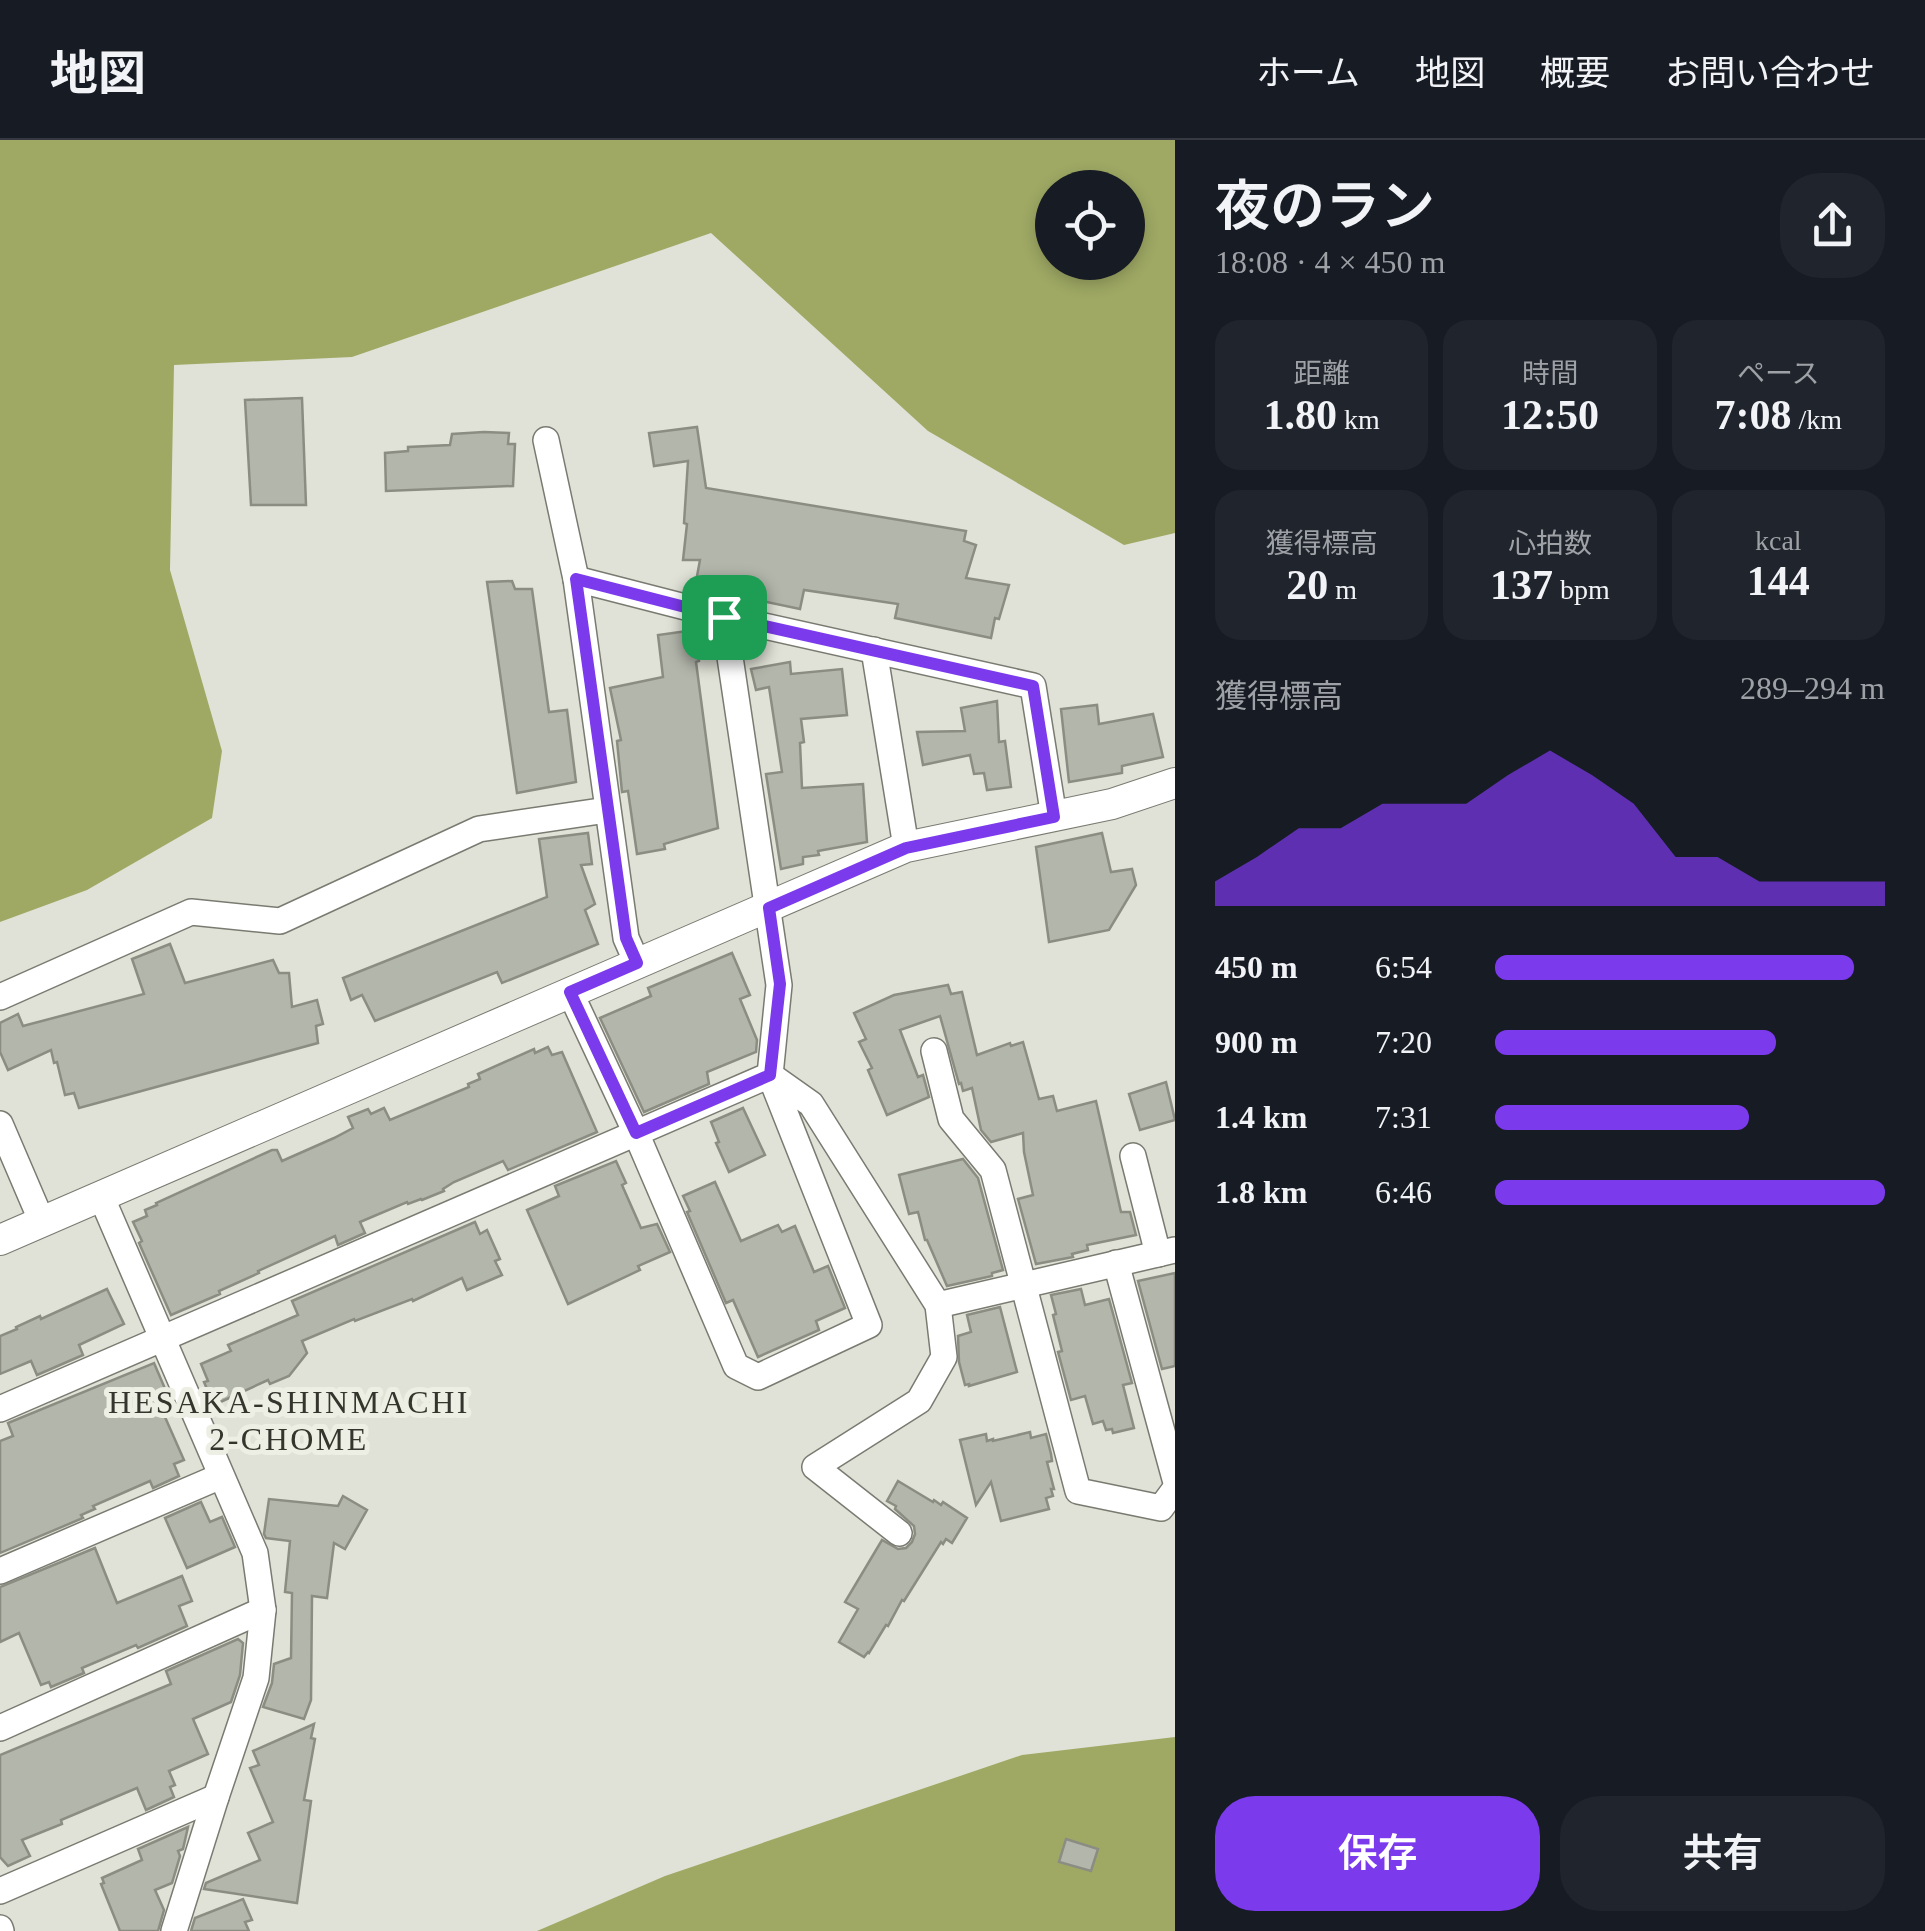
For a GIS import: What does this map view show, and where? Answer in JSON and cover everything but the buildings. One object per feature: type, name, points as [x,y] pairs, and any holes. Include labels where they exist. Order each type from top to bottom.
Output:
[{"type":"street","points":[[546,440],[576,579],[626,938],[637,963]]},
{"type":"street","points":[[576,579],[724,617],[1033,686],[1054,817]]},
{"type":"street","points":[[570,992],[636,1133],[736,1366],[758,1377],[869,1325],[770,1075],[780,984],[724,617]]},
{"type":"street","points":[[874,650],[906,848]]},
{"type":"street","points":[[0,1240],[906,848],[1112,804],[1175,783]]},
{"type":"street","points":[[0,997],[191,912],[280,920],[479,829],[607,810]]},
{"type":"street","points":[[934,1051],[952,1119],[993,1170],[1078,1491],[1161,1508],[1175,1489]]},
{"type":"street","points":[[0,1409],[770,1075]]},
{"type":"street","points":[[770,1075],[810,1104],[938,1305],[944,1357],[920,1402],[815,1466],[900,1533]]},
{"type":"street","points":[[0,1124],[42,1222]]},
{"type":"street","points":[[938,1305],[1166,1252],[1133,1156]]},
{"type":"street","points":[[100,1196],[255,1553],[263,1610],[256,1678],[174,1931]]},
{"type":"street","points":[[1116,1264],[1175,1479]]},
{"type":"street","points":[[0,1571],[221,1476]]},
{"type":"street","points":[[0,1728],[263,1610]]},
{"type":"street","points":[[0,1891],[216,1797]]},
{"type":"green space","points":[[0,140],[1175,140],[1175,533],[1124,545],[928,431],[711,233],[352,357],[174,365],[170,570],[222,751],[212,818],[87,890],[0,922]]},
{"type":"green space","points":[[1175,1737],[1175,1931],[537,1931],[665,1876],[1022,1755]]},
{"type":"district","name":"HESAKA-SHINMACHI 2-CHOME","points":[[289,1420]]},
{"type":"route","points":[[576,579],[724,617],[1033,686],[1054,817],[906,848],[769,908],[780,984],[770,1075],[636,1133],[570,992],[637,963],[626,938],[576,579]]}]
